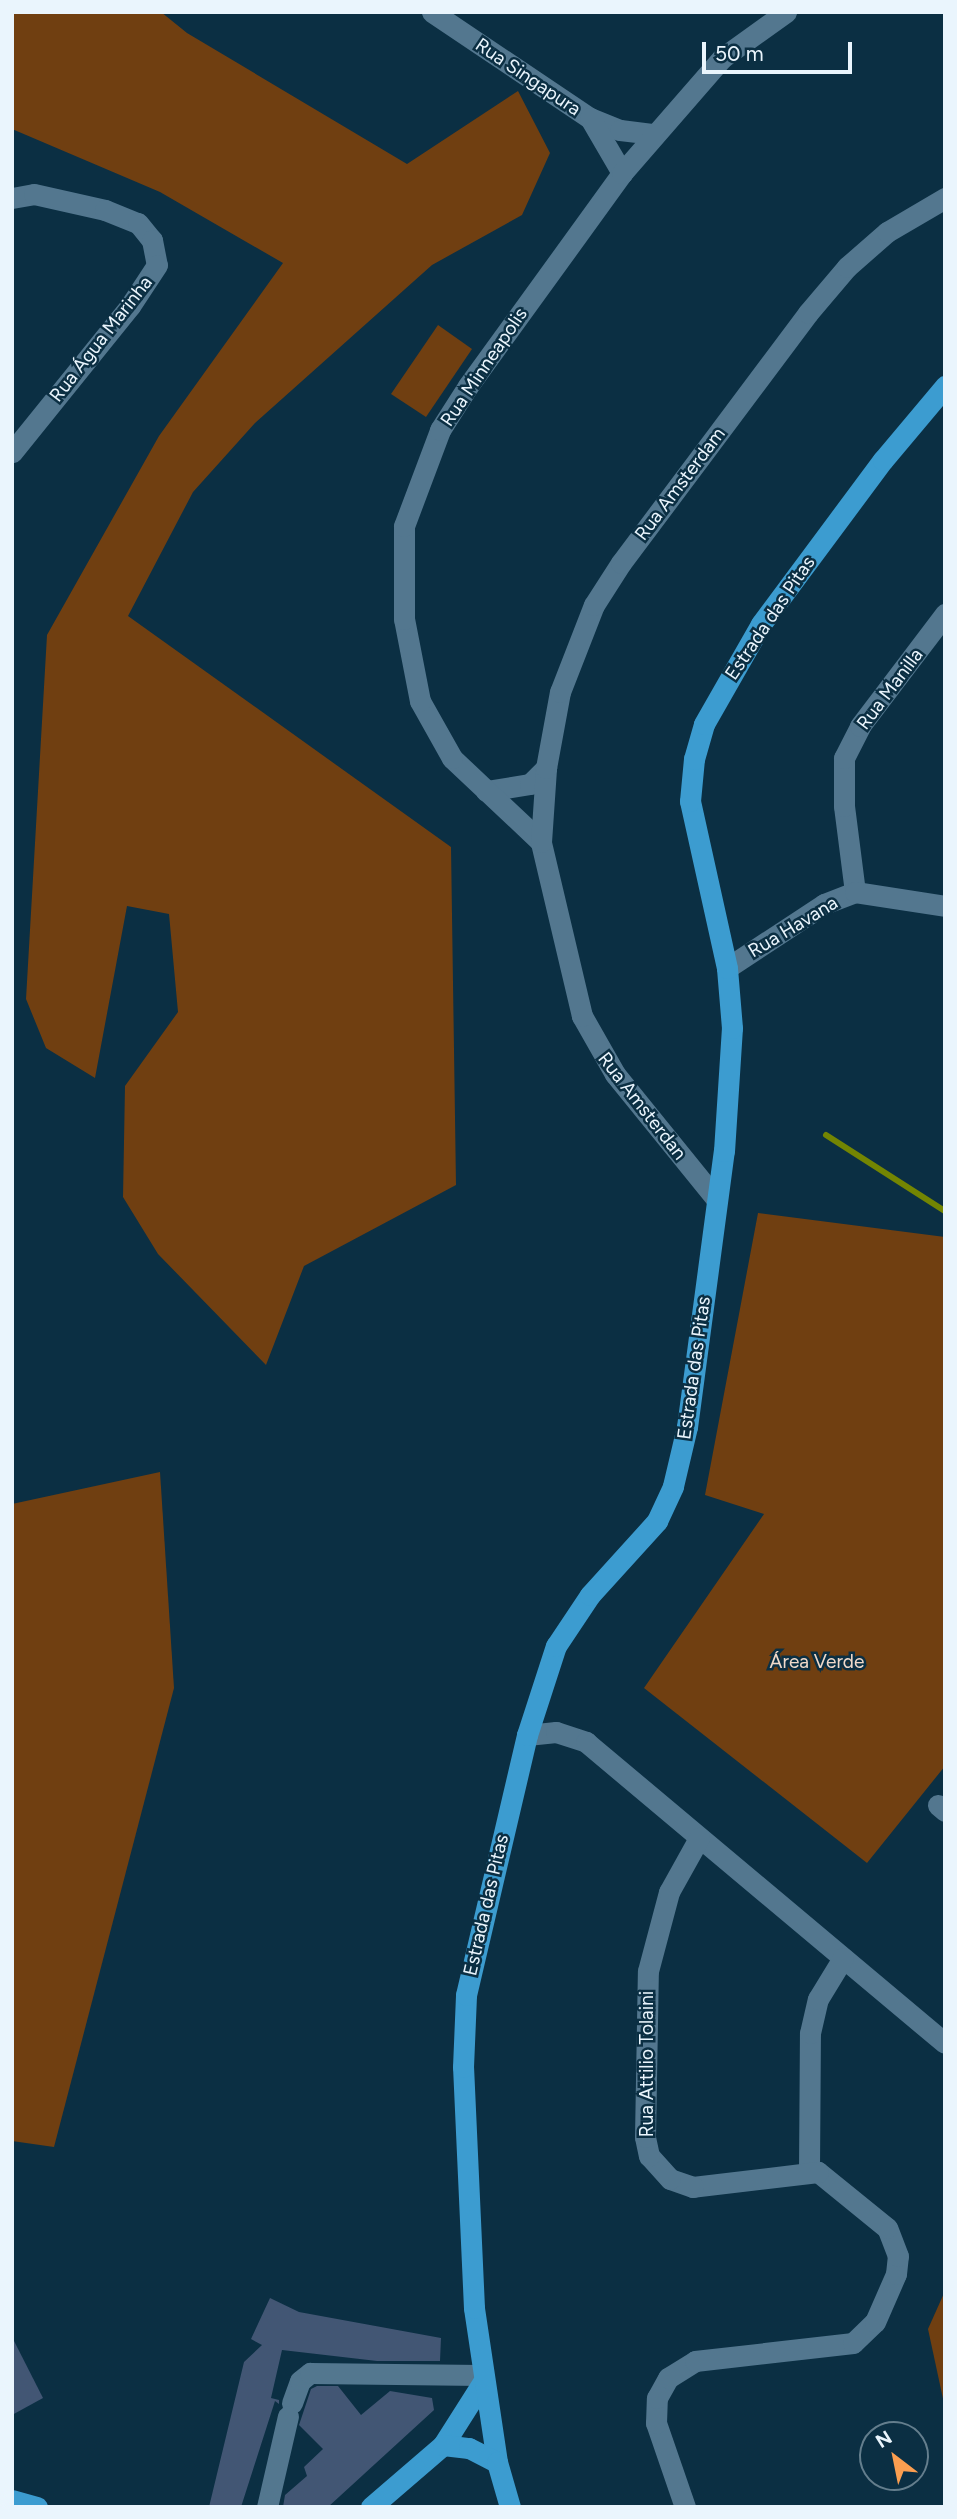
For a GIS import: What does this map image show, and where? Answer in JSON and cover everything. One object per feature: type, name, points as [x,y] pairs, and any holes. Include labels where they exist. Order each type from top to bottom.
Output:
[{"type":"main road","name":"Estrada das Pitas","points":[[510,2507],[497,2462],[482,2379],[464,2081],[466,1994],[527,1735],[556,1646],[573,1617],[657,1521],[673,1486],[687,1427],[731,1074],[732,998],[690,801],[694,760],[704,724],[761,624],[883,460],[945,386]]},
{"type":"main road","points":[[372,2507],[443,2445],[482,2379]]},
{"type":"main road","points":[[443,2445],[469,2448],[497,2462]]},
{"type":"main road","points":[[12,2500],[37,2507]]},
{"type":"street","name":"Rua Singapura","points":[[432,12],[590,118],[620,130],[652,134]]},
{"type":"street","name":"Rua Minneapolis","points":[[541,842],[452,758],[420,701],[404,619],[404,526],[418,480],[454,408],[622,173],[652,134],[722,58],[786,12]]},
{"type":"street","name":"Rua Singapura","points":[[590,118],[622,173]]},
{"type":"street","name":"Rua Água Marinha","points":[[12,198],[34,194],[106,210],[138,223],[152,240],[157,265],[130,306],[12,453]]},
{"type":"street","name":"Rua Amsterdam","points":[[541,842],[546,768],[560,692],[576,645],[594,605],[621,563],[847,267],[887,232],[945,198]]},
{"type":"street","name":"Rua Manilla","points":[[855,892],[844,806],[844,758],[860,726],[945,614]]},
{"type":"street","points":[[486,791],[530,784],[546,768]]},
{"type":"street","name":"Rua Amsterdan","points":[[541,842],[582,1016],[594,1045],[717,1200]]},
{"type":"street","name":"Rua Havana","points":[[727,968],[824,904],[855,892],[945,906]]},
{"type":"street","points":[[527,1735],[556,1732],[586,1742],[945,2043]]},
{"type":"street","name":"Rua Attilio Tolaini","points":[[699,1838],[669,1892],[648,1971],[645,2123],[649,2156],[670,2179],[693,2187],[809,2170]]},
{"type":"street","points":[[685,2507],[656,2423],[657,2398],[668,2378],[695,2361],[853,2343],[875,2322],[896,2274],[897,2248],[887,2228],[832,2180],[809,2170],[810,2033],[818,1999],[843,1958]]},
{"type":"street","points":[[267,2507],[290,2409],[300,2381],[310,2372],[482,2379]]},
{"type":"green space","points":[[12,12],[161,12],[187,33],[407,164],[518,91],[550,153],[522,215],[432,265],[255,423],[193,492],[128,616],[451,847],[456,1185],[304,1266],[266,1365],[158,1254],[123,1197],[125,1086],[178,1012],[169,914],[127,906],[95,1078],[46,1048],[26,999],[47,635],[159,436],[283,263],[160,192],[12,129]]},
{"type":"green space","points":[[438,325],[472,349],[426,417],[391,394]]},
{"type":"green space","name":"Área Verde","points":[[758,1213],[945,1237],[945,1766],[867,1863],[644,1688],[764,1514],[705,1495]]},
{"type":"green space","points":[[160,1472],[174,1688],[54,2147],[12,2141],[12,1504]]},
{"type":"green space","points":[[945,2291],[945,2408],[928,2329]]},
{"type":"building","points":[[270,2298],[299,2312],[441,2338],[440,2361],[377,2361],[282,2350],[271,2398],[279,2400],[279,2404],[275,2401],[241,2507],[209,2507],[244,2362],[262,2345],[251,2339]]},
{"type":"building","points":[[12,2337],[43,2398],[12,2415]]},
{"type":"building","points":[[317,2386],[338,2386],[361,2415],[390,2391],[432,2398],[434,2410],[328,2507],[283,2507],[285,2495],[307,2476],[304,2467],[323,2449],[299,2425],[311,2389]]},
{"type":"waterway","points":[[826,1135],[945,1211]]}]
